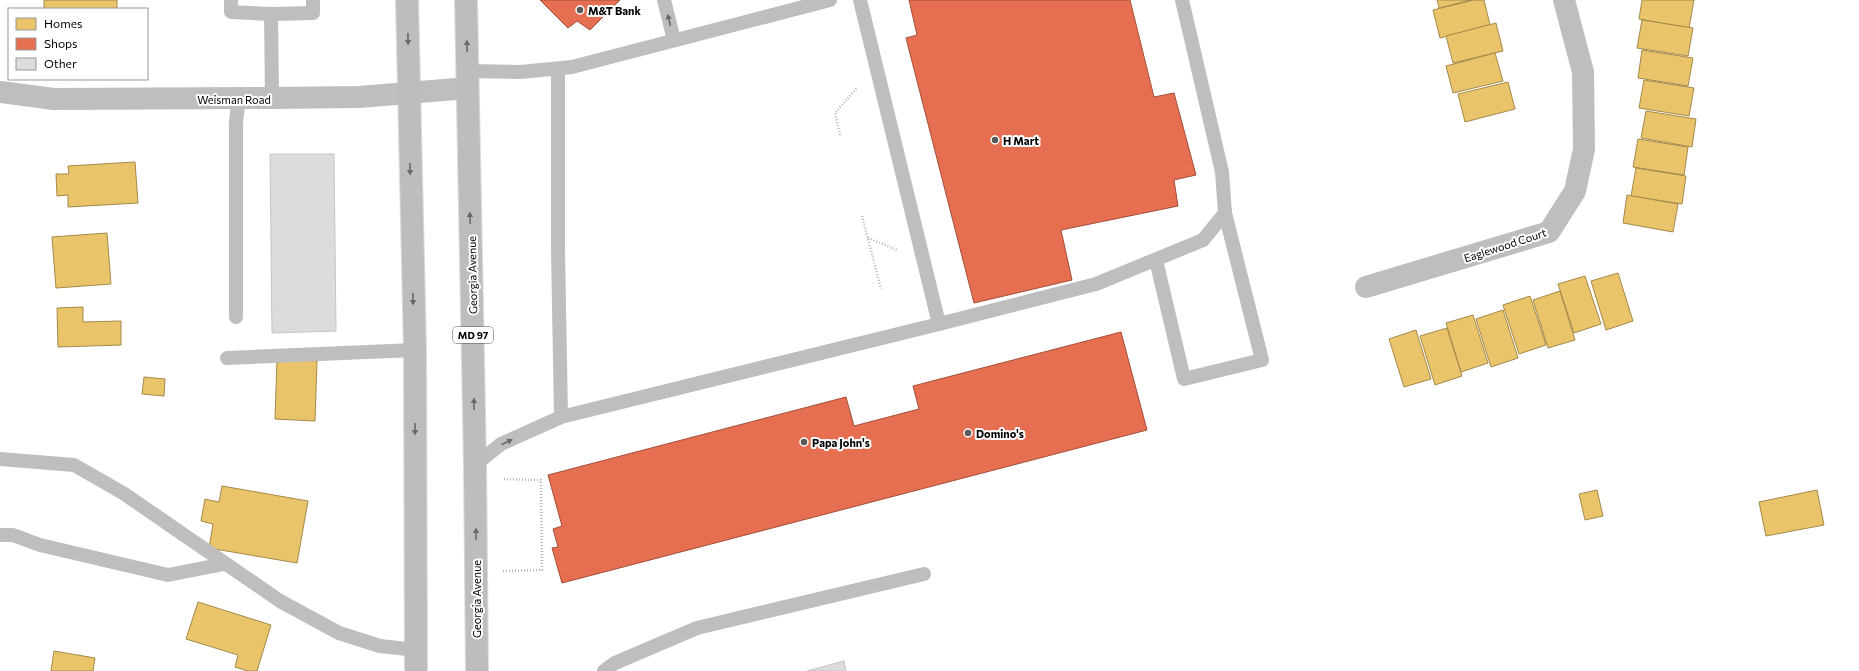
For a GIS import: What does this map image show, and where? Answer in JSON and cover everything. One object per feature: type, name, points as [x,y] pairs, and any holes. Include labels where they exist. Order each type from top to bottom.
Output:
[{"type":"main road","points":[[407,0],[415,350],[416,660]]},
{"type":"main road","name":"Georgia Avenue","points":[[466,0],[475,464],[477,671]]},
{"type":"street","name":"Eaglewood Court","points":[[1366,287],[1549,232],[1575,191],[1584,149],[1583,72],[1564,0]]},
{"type":"street","name":"Weisman Road","points":[[0,92],[54,99],[359,97],[408,93],[468,80]]},
{"type":"lane","points":[[231,0],[231,12],[271,14],[313,13],[313,0]]},
{"type":"lane","points":[[664,0],[674,40]]},
{"type":"lane","points":[[468,80],[520,72],[558,69],[830,0]]},
{"type":"lane","points":[[860,0],[939,324]]},
{"type":"lane","points":[[1156,260],[1184,379],[1262,360],[1225,213],[1222,172],[1182,0]]},
{"type":"lane","points":[[271,14],[272,98]]},
{"type":"lane","points":[[558,69],[561,417]]},
{"type":"lane","points":[[236,317],[236,122],[239,98]]},
{"type":"lane","points":[[475,464],[501,444],[561,417],[1096,284],[1204,240],[1225,213]]},
{"type":"lane","points":[[227,358],[415,350]]},
{"type":"lane","points":[[0,458],[74,465],[123,493],[224,564],[280,601],[339,633],[380,646],[416,660]]},
{"type":"lane","points":[[0,535],[13,535],[40,544],[168,576],[224,564]]},
{"type":"lane","points":[[604,671],[615,663],[697,628],[924,574]]},
{"type":"path","points":[[862,216],[881,289]]},
{"type":"path","points":[[499,479],[541,480],[542,563],[542,570],[500,571]]},
{"type":"building: Homes","points":[[44,0],[117,0],[117,8],[44,8]]},
{"type":"building: Homes","points":[[1437,0],[1471,0],[1439,8]]},
{"type":"building: Homes","points":[[1474,0],[1484,0],[1490,25],[1440,38],[1433,10]]},
{"type":"building: Homes","points":[[1642,0],[1694,0],[1689,28],[1639,19]]},
{"type":"building: Homes","points":[[1642,20],[1693,28],[1688,56],[1637,48]]},
{"type":"building: Homes","points":[[1496,23],[1503,51],[1453,63],[1446,36]]},
{"type":"building: Homes","points":[[1642,50],[1693,58],[1688,86],[1638,78]]},
{"type":"building: Homes","points":[[1495,53],[1503,81],[1453,93],[1446,66]]},
{"type":"building: Homes","points":[[1644,80],[1694,88],[1689,116],[1639,108]]},
{"type":"building: Homes","points":[[1508,82],[1515,109],[1465,122],[1458,94]]},
{"type":"building: Homes","points":[[1646,111],[1696,119],[1692,147],[1641,138]]},
{"type":"building: Homes","points":[[1638,139],[1688,147],[1684,175],[1633,167]]},
{"type":"building: Homes","points":[[135,162],[138,203],[68,207],[68,195],[57,196],[56,174],[69,174],[68,166]]},
{"type":"building: Homes","points":[[1636,168],[1686,176],[1682,204],[1631,196]]},
{"type":"building: Homes","points":[[1627,195],[1678,204],[1673,232],[1623,223]]},
{"type":"building: Homes","points":[[107,233],[111,284],[56,288],[52,237]]},
{"type":"building: Homes","points":[[1618,273],[1633,321],[1606,330],[1591,281]]},
{"type":"building: Homes","points":[[1585,276],[1601,324],[1574,333],[1558,284]]},
{"type":"building: Homes","points":[[1560,291],[1575,340],[1548,348],[1533,300]]},
{"type":"building: Homes","points":[[1530,296],[1546,345],[1519,354],[1503,305]]},
{"type":"building: Homes","points":[[83,307],[83,322],[121,321],[121,345],[58,347],[57,308]]},
{"type":"building: Homes","points":[[1503,310],[1518,358],[1491,367],[1476,319]]},
{"type":"building: Homes","points":[[1473,315],[1488,363],[1461,372],[1446,323]]},
{"type":"building: Homes","points":[[1447,328],[1462,376],[1435,385],[1420,336]]},
{"type":"building: Homes","points":[[1416,330],[1431,379],[1404,387],[1389,339]]},
{"type":"building: Homes","points":[[277,359],[317,361],[315,421],[275,419]]},
{"type":"building: Homes","points":[[144,377],[165,379],[164,396],[142,394]]},
{"type":"building: Homes","points":[[222,486],[308,501],[297,563],[209,548],[213,524],[201,521],[205,499],[219,502]]},
{"type":"building: Homes","points":[[1597,490],[1603,516],[1585,520],[1579,494]]},
{"type":"building: Homes","points":[[1817,490],[1824,525],[1766,536],[1759,502]]},
{"type":"building: Homes","points":[[198,602],[271,625],[257,671],[248,671],[235,667],[238,655],[186,639]]},
{"type":"building: Homes","points":[[54,651],[95,658],[93,671],[51,671]]},
{"type":"building: Shops","name":"M&T Bank","points":[[540,0],[620,0],[590,30],[577,21],[568,28]]},
{"type":"building: Shops","points":[[909,0],[1130,0],[1154,97],[1174,93],[1196,175],[1174,180],[1178,206],[1061,230],[1072,280],[974,303],[906,38],[917,35]]},
{"type":"building: Shops","points":[[1121,332],[1147,430],[562,583],[552,548],[558,547],[553,529],[562,526],[548,475],[846,397],[854,426],[919,409],[913,386]]},
{"type":"building: Other","points":[[270,154],[334,154],[336,331],[272,333]]},
{"type":"building: Other","points":[[844,661],[846,671],[807,671]]},
{"type":"place","name":"M&T Bank","points":[[580,10]]},
{"type":"place","name":"H Mart","points":[[995,140]]},
{"type":"place","name":"Domino's","points":[[968,433]]},
{"type":"place","name":"Papa John's","points":[[804,442]]}]
